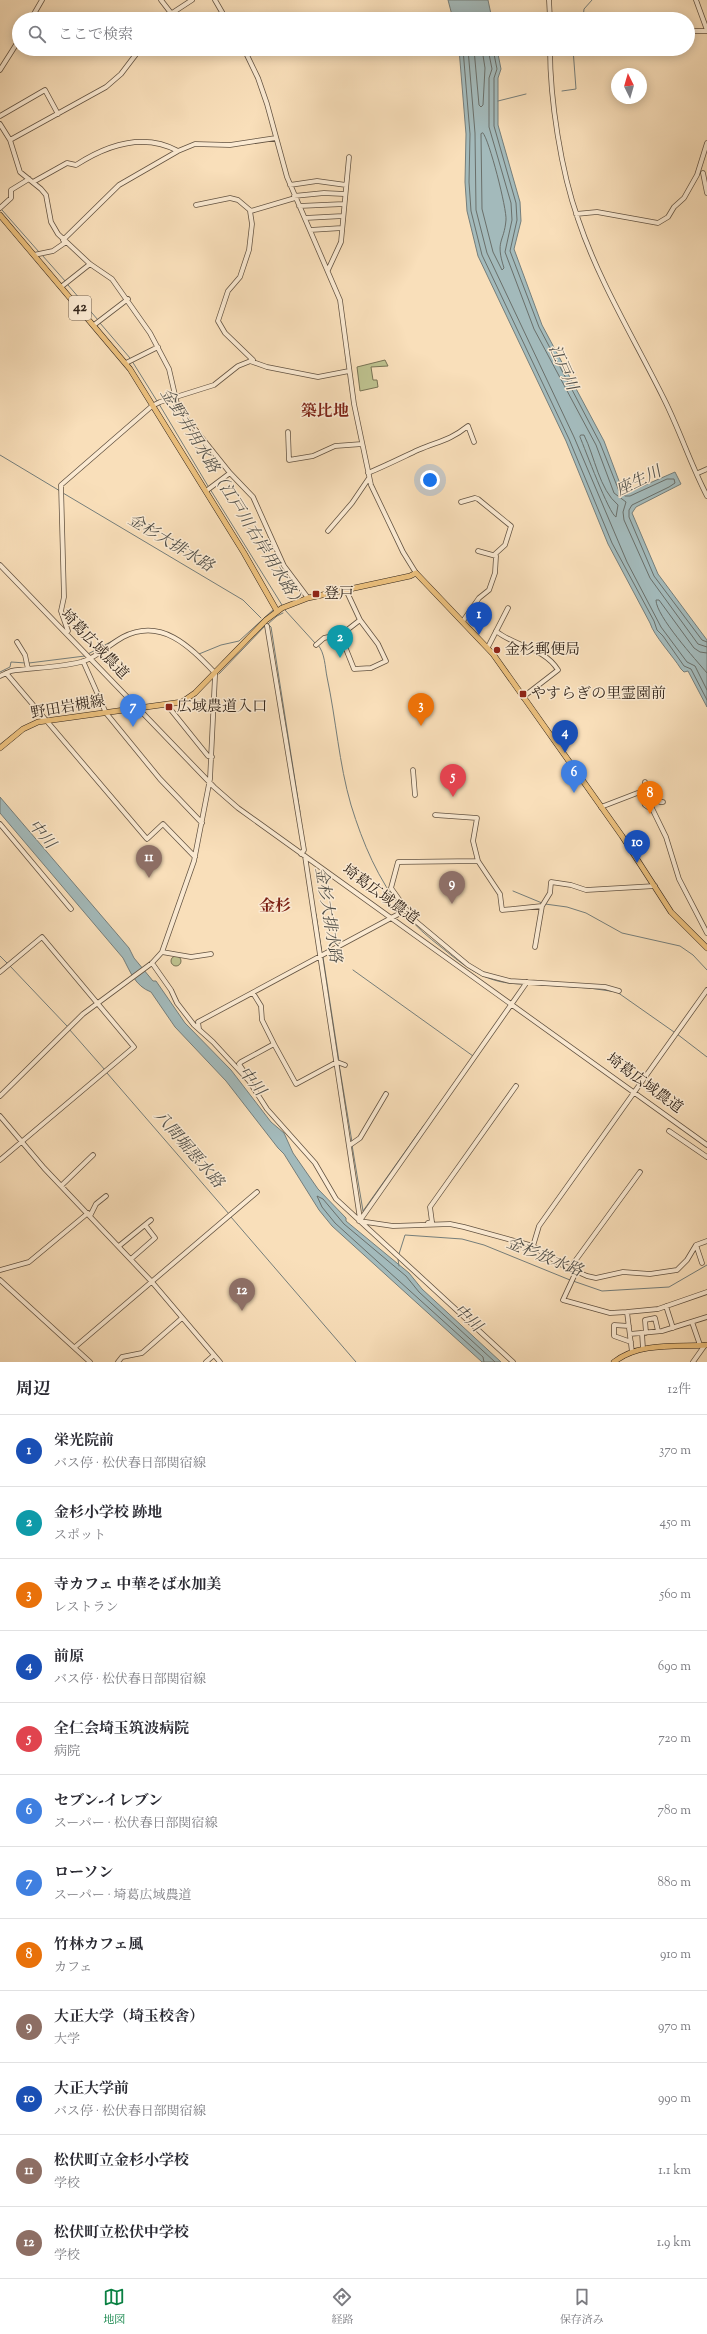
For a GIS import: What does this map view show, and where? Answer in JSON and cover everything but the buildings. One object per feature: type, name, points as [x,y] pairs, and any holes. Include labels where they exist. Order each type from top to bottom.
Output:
[{"type":"main road","name":"42","points":[[0,215],[126,363],[281,609]]},
{"type":"main road","points":[[281,609],[308,598],[410,576],[416,573],[488,647],[601,807],[676,917],[707,948]]},
{"type":"main road","name":"野田岩槻線","points":[[1,746],[27,726],[47,721],[167,705],[190,698],[281,609]]},
{"type":"main road","points":[[614,1362],[632,1352],[643,1349],[704,1345]]},
{"type":"street","points":[[35,12],[42,0]]},
{"type":"street","points":[[161,0],[170,12]]},
{"type":"street","points":[[173,12],[192,0]]},
{"type":"street","points":[[215,0],[222,12]]},
{"type":"street","points":[[549,0],[550,12]]},
{"type":"street","points":[[695,31],[707,31],[696,0]]},
{"type":"street","points":[[0,70],[12,51]]},
{"type":"street","points":[[10,140],[106,87],[121,74],[135,56]]},
{"type":"street","points":[[247,56],[258,78],[290,185],[340,300],[349,370],[369,478],[380,507],[406,558],[416,573]]},
{"type":"street","points":[[551,56],[555,115],[576,214],[600,272],[665,401],[707,496]]},
{"type":"street","points":[[0,116],[45,90],[58,114]]},
{"type":"street","points":[[0,124],[10,140],[20,172],[46,195],[51,222],[64,241],[90,264],[112,278],[128,299],[170,369],[178,408],[181,414],[253,498],[284,566],[308,598]]},
{"type":"street","points":[[34,255],[53,251],[115,187],[178,151],[195,144],[230,145],[276,138]]},
{"type":"street","points":[[33,182],[67,163],[76,165],[102,149],[116,146],[142,141],[162,144],[178,151]]},
{"type":"street","points":[[576,214],[597,212],[658,223],[668,217],[674,207],[684,198],[698,172],[707,143]]},
{"type":"street","points":[[328,270],[341,242],[344,194],[349,157]]},
{"type":"street","points":[[698,172],[705,174],[707,193]]},
{"type":"street","points":[[0,208],[11,198],[11,190],[29,179]]},
{"type":"street","points":[[290,185],[317,180],[346,185]]},
{"type":"street","points":[[250,211],[295,196],[324,193],[344,194]]},
{"type":"street","points":[[196,205],[230,198],[238,200],[250,211],[252,224],[249,250],[240,277],[228,291],[218,321],[225,333],[252,360],[250,360]]},
{"type":"street","points":[[299,206],[344,204]]},
{"type":"street","points":[[305,218],[343,216]]},
{"type":"street","points":[[310,230],[342,228]]},
{"type":"street","points":[[61,287],[90,264]]},
{"type":"street","points":[[94,325],[128,299]]},
{"type":"street","points":[[126,363],[158,347]]},
{"type":"street","points":[[66,633],[68,631],[61,611],[64,597],[61,485],[152,406],[214,385],[238,366],[250,360],[267,367],[318,377],[349,370]]},
{"type":"street","points":[[368,473],[404,458],[423,448],[446,441],[468,426],[474,442]]},
{"type":"street","points":[[288,432],[290,460],[313,456],[335,446],[362,444]]},
{"type":"street","points":[[698,473],[707,469]]},
{"type":"street","points":[[206,491],[230,473]]},
{"type":"street","points":[[328,531],[352,503],[369,478]]},
{"type":"street","points":[[461,502],[474,498],[478,499],[512,527],[505,545],[494,555]]},
{"type":"street","points":[[478,551],[494,555]]},
{"type":"street","points":[[463,621],[479,598],[489,590],[495,572],[496,558],[494,555]]},
{"type":"street","name":"埼葛広域農道","points":[[0,565],[209,782],[238,808],[707,1145]]},
{"type":"street","points":[[340,634],[354,669],[371,668],[384,663],[387,659],[360,620],[346,590]]},
{"type":"street","points":[[488,647],[508,608]]},
{"type":"street","points":[[317,644],[324,638],[340,634],[360,620]]},
{"type":"street","points":[[267,626],[304,850],[303,855],[350,1145],[360,1220]]},
{"type":"street","points":[[0,676],[6,673],[28,669],[83,661],[124,636],[138,632],[151,631],[182,641],[215,673],[212,757],[202,823],[194,857],[162,952],[152,963],[97,1002],[68,1028],[0,1096]]},
{"type":"street","points":[[496,631],[503,637],[534,649],[558,670],[523,697]]},
{"type":"street","points":[[17,642],[25,655],[28,669]]},
{"type":"street","points":[[83,661],[106,713],[160,779],[199,822],[202,823]]},
{"type":"street","points":[[6,673],[147,839],[163,824],[194,857]]},
{"type":"street","points":[[167,705],[208,756],[212,757]]},
{"type":"street","points":[[414,770],[415,795]]},
{"type":"street","points":[[645,782],[644,789],[666,837],[679,879],[707,933]]},
{"type":"street","points":[[644,789],[648,789],[660,802],[663,802]]},
{"type":"street","points":[[601,807],[640,792],[645,805],[648,807],[651,805]]},
{"type":"street","points":[[435,815],[477,818],[478,820],[473,841],[478,861],[500,894],[502,910],[542,904]]},
{"type":"street","points":[[0,824],[71,909]]},
{"type":"street","points":[[478,861],[398,862],[390,885],[404,912],[475,970],[501,980],[527,984],[619,991]]},
{"type":"street","points":[[534,947],[542,904],[550,892],[552,882],[571,885],[586,890],[655,886]]},
{"type":"street","points":[[198,1030],[198,1022],[404,912]]},
{"type":"street","points":[[0,972],[42,937],[134,1046],[0,1160]]},
{"type":"street","points":[[162,952],[191,957],[211,954]]},
{"type":"street","points":[[152,963],[171,990],[177,1003],[198,1030],[213,1042],[249,1081]]},
{"type":"street","points":[[360,1220],[527,984]]},
{"type":"street","points":[[533,1246],[539,1226],[707,990]]},
{"type":"street","points":[[253,993],[261,1006],[262,1020],[296,1084],[337,1062]]},
{"type":"street","points":[[274,1044],[239,1064],[267,1109],[315,1163],[336,1199],[513,1362]]},
{"type":"street","points":[[337,1062],[345,1066]]},
{"type":"street","points":[[418,1225],[432,1222],[430,1207],[516,1086]]},
{"type":"street","points":[[350,1145],[360,1138],[386,1094]]},
{"type":"street","points":[[0,1116],[22,1142],[152,1282],[220,1362]]},
{"type":"street","points":[[670,1131],[707,1157]]},
{"type":"street","points":[[62,1185],[94,1155]]},
{"type":"street","points":[[570,1268],[640,1172]]},
{"type":"street","points":[[75,1347],[257,1192]]},
{"type":"street","points":[[0,1270],[29,1262],[89,1214],[96,1204],[106,1196]]},
{"type":"street","points":[[119,1246],[151,1220]]},
{"type":"street","points":[[360,1220],[393,1226],[450,1224],[533,1246],[570,1268],[596,1278],[622,1272],[664,1274],[677,1270],[687,1260],[696,1245],[707,1242]]},
{"type":"street","points":[[131,1259],[156,1238],[145,1225]]},
{"type":"street","points":[[696,1245],[702,1263]]},
{"type":"street","points":[[570,1268],[575,1274],[563,1300],[610,1313],[652,1310],[707,1292]]},
{"type":"street","points":[[0,1280],[90,1362]]},
{"type":"street","points":[[666,1306],[673,1328]]},
{"type":"street","points":[[627,1312],[632,1352]]},
{"type":"street","points":[[630,1334],[658,1332],[707,1317]]},
{"type":"street","points":[[118,1362],[122,1357],[142,1352],[182,1318]]},
{"type":"street","points":[[643,1349],[645,1320],[655,1318],[658,1332]]},
{"type":"street","points":[[692,1322],[704,1345],[693,1362]]},
{"type":"street","points":[[629,1326],[614,1325],[614,1336],[631,1342]]},
{"type":"street","points":[[206,1362],[214,1355]]},
{"type":"green space","points":[[385,360],[388,366],[371,367],[373,380],[377,380],[378,387],[360,391],[357,367]]},
{"type":"green space","points":[[174,956],[178,956],[180,957],[180,965],[174,966],[171,963],[171,959]]},
{"type":"water","points":[[448,0],[488,0],[491,12],[451,12]]},
{"type":"water","name":"江戸川","points":[[460,56],[498,56],[501,69],[498,78],[498,125],[520,202],[521,221],[514,249],[542,325],[604,441],[622,489],[629,492],[675,472],[681,484],[636,507],[632,513],[658,574],[707,640],[707,707],[688,671],[684,672],[681,669],[655,634],[608,544],[566,441],[478,256],[467,211],[465,182],[466,134]]},
{"type":"water","points":[[0,797],[129,948],[134,958],[153,981],[156,981],[185,1023],[231,1070],[271,1122],[284,1133],[293,1153],[318,1189],[346,1218],[346,1221],[409,1273],[422,1289],[501,1362],[482,1362],[332,1226],[319,1210],[284,1154],[226,1081],[175,1027],[151,992],[137,982],[123,958],[0,813]]},
{"type":"waterway","points":[[584,12],[584,9],[592,0]]},
{"type":"waterway","points":[[562,91],[576,89],[574,56]]},
{"type":"waterway","points":[[498,101],[526,94]]},
{"type":"waterway","name":"金野井用水路（江戸川右岸用水路）","points":[[2,210],[39,252]]},
{"type":"waterway","name":"金野井用水路（江戸川右岸用水路）","points":[[42,255],[66,282]]},
{"type":"waterway","name":"金野井用水路（江戸川右岸用水路）","points":[[68,285],[98,320]]},
{"type":"waterway","name":"金野井用水路（江戸川右岸用水路）","points":[[100,323],[130,358]]},
{"type":"waterway","name":"金野井用水路（江戸川右岸用水路）","points":[[132,361],[157,401]]},
{"type":"waterway","name":"金野井用水路（江戸川右岸用水路）","points":[[159,404],[208,486]]},
{"type":"waterway","name":"金杉大排水路","points":[[0,455],[60,491]]},
{"type":"waterway","name":"金野井用水路（江戸川右岸用水路）","points":[[210,489],[282,605]]},
{"type":"waterway","name":"金杉大排水路","points":[[63,493],[243,600],[261,618]]},
{"type":"waterway","points":[[199,654],[221,645],[239,641],[274,609]]},
{"type":"waterway","name":"金野井用水路（江戸川右岸用水路）","points":[[285,610],[315,643]]},
{"type":"waterway","points":[[268,624],[283,613]]},
{"type":"waterway","name":"金杉大排水路","points":[[268,624],[271,627],[300,812]]},
{"type":"waterway","points":[[219,674],[265,626]]},
{"type":"waterway","points":[[178,638],[195,650]]},
{"type":"waterway","points":[[88,654],[116,639]]},
{"type":"waterway","name":"金野井用水路（江戸川右岸用水路）","points":[[318,645],[324,660],[343,774],[351,805],[372,861],[394,899],[403,911]]},
{"type":"waterway","points":[[29,663],[85,656]]},
{"type":"waterway","points":[[0,672],[10,667],[11,662],[26,663]]},
{"type":"waterway","points":[[513,891],[542,903]]},
{"type":"waterway","points":[[545,904],[567,907],[586,913],[622,933],[680,946],[693,955],[707,970]]},
{"type":"waterway","name":"金野井用水路（江戸川右岸用水路）","points":[[405,913],[427,935],[469,968],[488,978],[510,983],[523,984]]},
{"type":"waterway","name":"金杉大排水路","points":[[316,914],[322,954]]},
{"type":"waterway","name":"八間堀悪水路","points":[[0,956],[8,964]]},
{"type":"waterway","name":"金杉大排水路","points":[[323,957],[339,1061]]},
{"type":"waterway","name":"八間堀悪水路","points":[[10,966],[67,1026]]},
{"type":"waterway","points":[[353,970],[473,1056]]},
{"type":"waterway","name":"金野井用水路（江戸川右岸用水路）","points":[[527,984],[589,988],[617,992],[674,1032]]},
{"type":"waterway","name":"八間堀悪水路","points":[[69,1029],[105,1070]]},
{"type":"waterway","name":"金野井用水路（江戸川右岸用水路）","points":[[677,1034],[707,1057]]},
{"type":"waterway","name":"金杉大排水路","points":[[339,1064],[352,1142]]},
{"type":"waterway","name":"八間堀悪水路","points":[[107,1073],[229,1214]]},
{"type":"waterway","points":[[363,1211],[424,1125]]},
{"type":"waterway","name":"金杉大排水路","points":[[352,1145],[363,1211]]},
{"type":"waterway","name":"八間堀悪水路","points":[[231,1217],[356,1362]]},
{"type":"waterway","name":"金杉放水路","points":[[399,1254],[405,1235],[462,1239],[484,1245],[570,1280]]},
{"type":"waterway","name":"金杉放水路","points":[[398,1259],[399,1266]]},
{"type":"waterway","name":"金杉放水路","points":[[573,1281],[602,1291],[669,1287],[707,1265]]},
{"type":"place","name":"登戸","points":[[316,594]]},
{"type":"place","name":"栄光院前","points":[[479,635]]},
{"type":"place","name":"金杉郵便局","points":[[497,650]]},
{"type":"place","name":"金杉小学校 跡地","points":[[340,658]]},
{"type":"place","name":"やすらぎの里霊園前","points":[[523,694]]},
{"type":"place","name":"広域農道入口","points":[[169,707]]},
{"type":"place","name":"寺カフェ 中華そば水加美","points":[[421,726]]},
{"type":"place","name":"ローソン","points":[[133,727]]},
{"type":"place","name":"前原","points":[[565,753]]},
{"type":"place","name":"セブン-イレブン","points":[[574,793]]},
{"type":"place","name":"全仁会埼玉筑波病院","points":[[453,797]]},
{"type":"place","name":"竹林カフェ風","points":[[650,814]]},
{"type":"place","name":"大正大学前","points":[[637,863]]},
{"type":"place","name":"松伏町立金杉小学校","points":[[149,878]]},
{"type":"place","name":"大正大学（埼玉校舎）","points":[[452,904]]},
{"type":"place","name":"松伏町立松伏中学校","points":[[242,1311]]},
{"type":"district","name":"築比地","points":[[325,412]]},
{"type":"district","name":"金杉","points":[[275,907]]},
{"type":"water label","name":"座生川","points":[[639,482]]},
{"type":"water label","name":"中川","points":[[41,835]]},
{"type":"water label","name":"中川","points":[[251,1082]]},
{"type":"water label","name":"中川","points":[[467,1319]]}]
